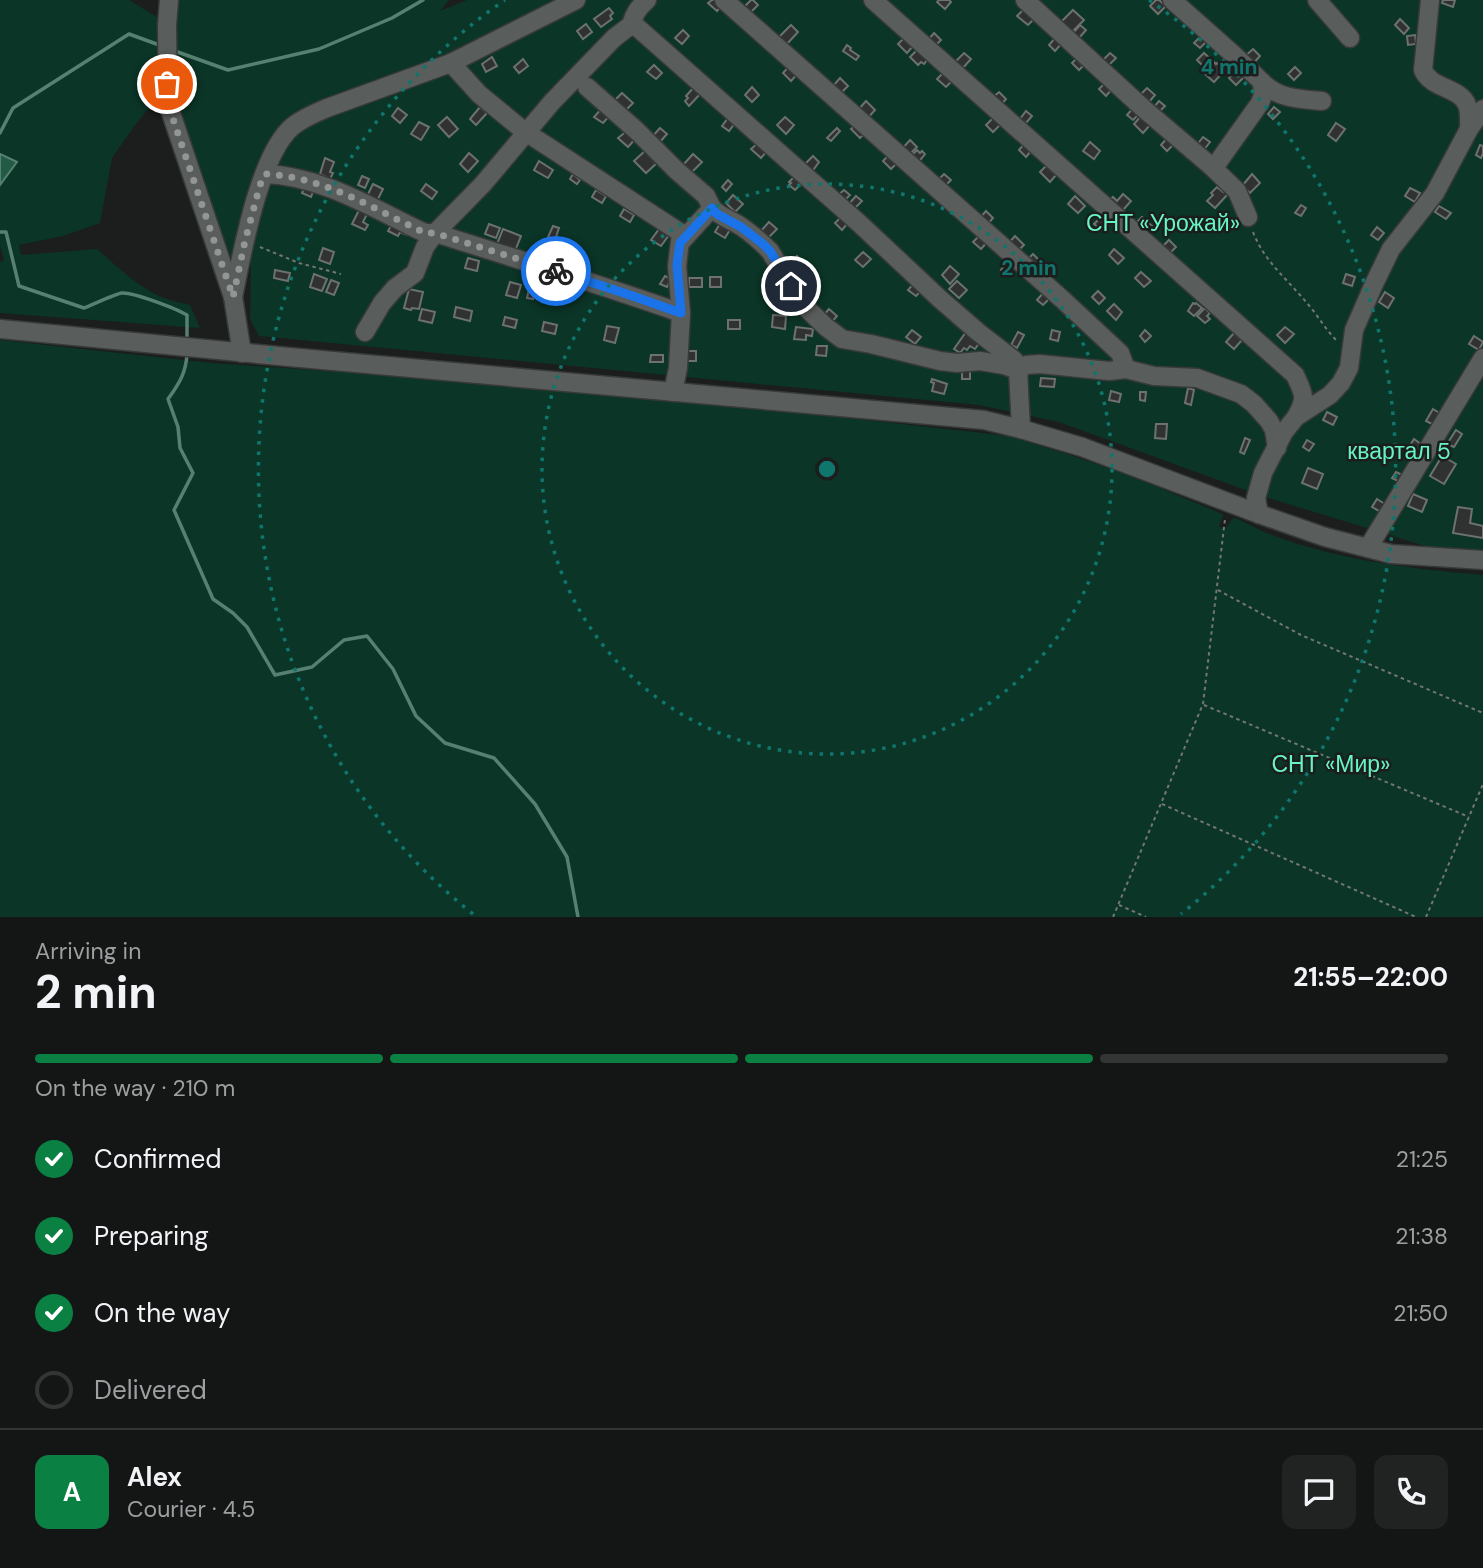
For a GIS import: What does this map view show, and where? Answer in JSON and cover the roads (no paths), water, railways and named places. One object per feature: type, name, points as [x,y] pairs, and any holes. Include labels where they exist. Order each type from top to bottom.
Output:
[{"type":"street","points":[[169,0],[166,38],[168,104],[233,297],[242,353]]},
{"type":"street","points":[[233,297],[260,185],[282,138],[293,126],[308,117],[388,85],[451,63],[576,0]]},
{"type":"street","points":[[365,332],[394,288],[415,273],[425,247],[435,233],[483,184],[552,102],[631,25],[638,8],[647,0]]},
{"type":"street","points":[[724,0],[1062,299],[1119,353],[1126,369]]},
{"type":"street","points":[[873,0],[1295,375],[1303,392],[1304,404],[1284,432],[1263,473],[1256,498],[1259,514]]},
{"type":"street","points":[[1026,0],[1237,191],[1248,217]]},
{"type":"street","points":[[1172,0],[1271,91],[1291,98],[1322,102]]},
{"type":"street","points":[[1317,0],[1350,38]]},
{"type":"street","points":[[1430,0],[1423,70],[1426,77],[1461,96],[1469,109],[1469,129]]},
{"type":"street","points":[[631,25],[668,54],[950,307],[1014,360],[1018,370],[1021,429]]},
{"type":"street","points":[[451,63],[479,94],[526,132],[681,233],[677,265],[681,313],[678,368],[673,392]]},
{"type":"street","points":[[1211,166],[1218,162],[1260,103],[1263,95],[1262,82]]},
{"type":"street","points":[[587,87],[706,197],[717,214],[741,227],[763,244],[801,303],[842,339],[940,361],[979,361],[1018,370]]},
{"type":"street","points":[[1296,417],[1331,395],[1341,383],[1349,368],[1354,330],[1391,249],[1435,193],[1469,129],[1483,109]]},
{"type":"street","points":[[265,174],[296,177],[321,185],[425,233],[435,233],[681,313]]},
{"type":"street","points":[[680,243],[712,208]]},
{"type":"street","points":[[0,329],[984,420],[1082,447],[1325,537],[1391,554],[1483,560]]},
{"type":"street","points":[[1368,548],[1483,358]]},
{"type":"street","points":[[1018,370],[1026,365],[1040,364],[1109,372],[1126,369],[1154,376],[1197,378],[1241,394],[1254,404],[1274,430],[1277,449]]},
{"type":"waterway","points":[[172,50],[228,70],[319,49],[392,18],[423,0]]},
{"type":"waterway","points":[[0,133],[13,108],[129,34],[162,46]]},
{"type":"waterway","points":[[0,232],[6,232],[19,286],[84,308],[122,293],[145,298],[187,315],[187,343]]},
{"type":"waterway","points":[[187,354],[181,378],[168,399],[178,427],[180,448],[193,473],[174,510],[213,599],[247,627],[275,675],[312,667],[344,640],[367,636],[393,669],[416,716],[445,743],[494,758],[535,804],[567,857],[578,917]]},
{"type":"park label","name":"СНТ «Урожай»","points":[[1163,223]]},
{"type":"park label","name":"квартал 5","points":[[1399,451]]},
{"type":"park label","name":"СНТ «Мир»","points":[[1331,764]]}]
